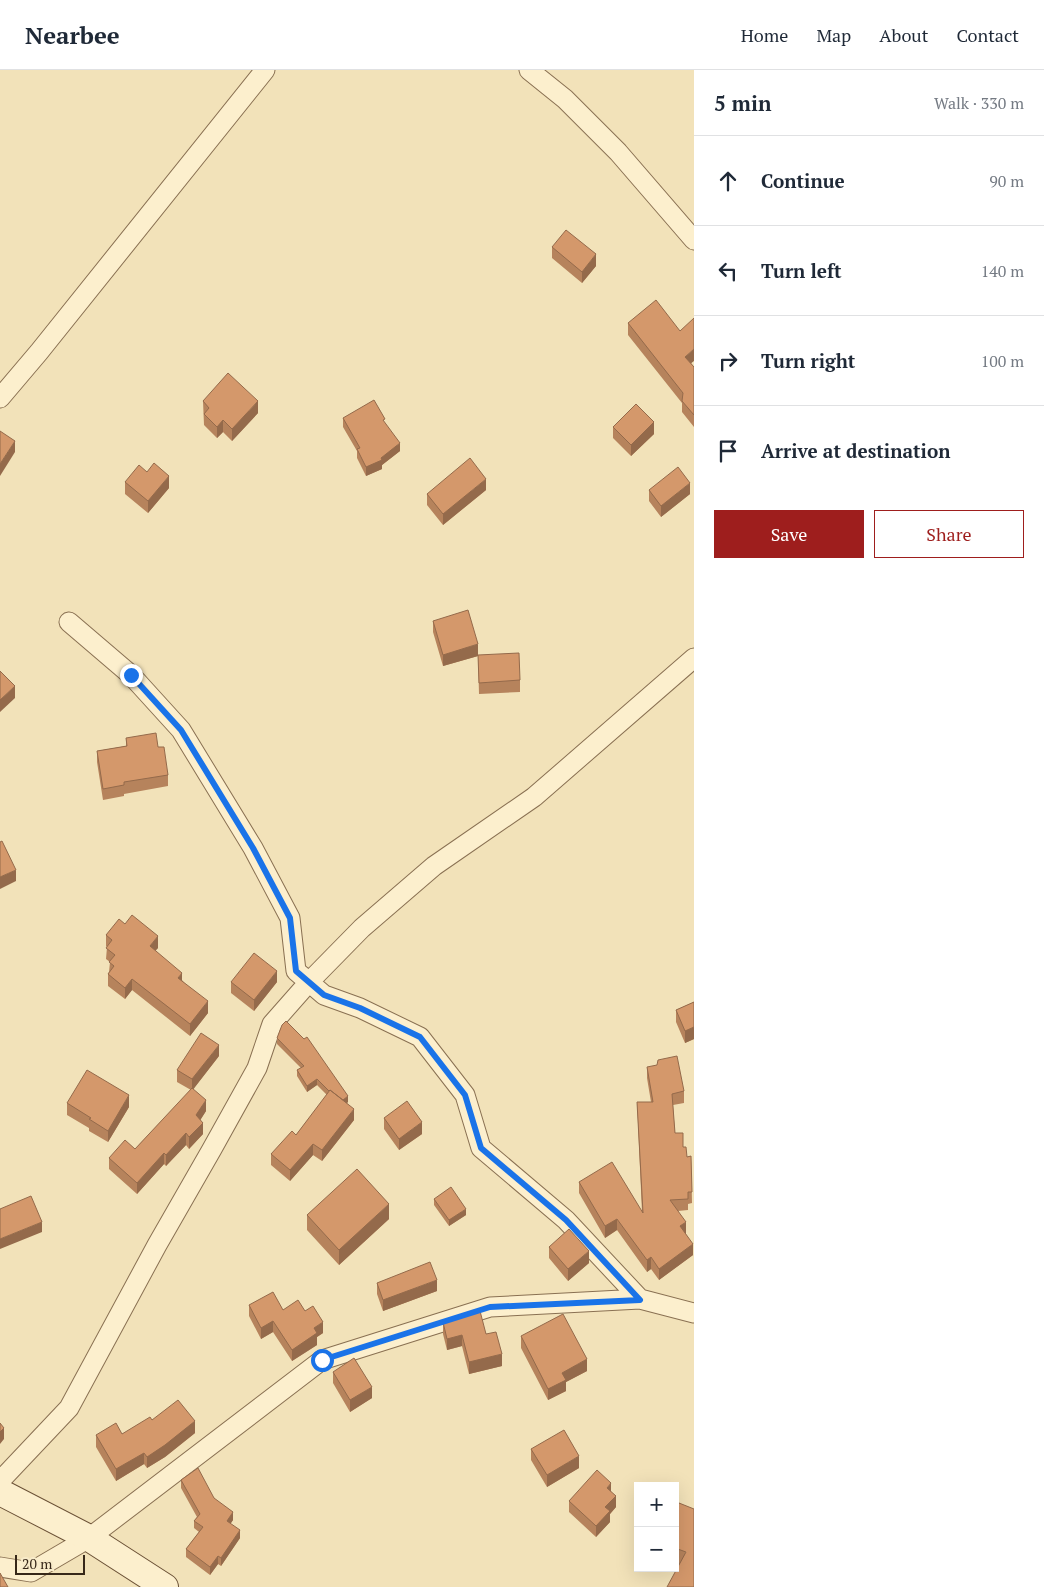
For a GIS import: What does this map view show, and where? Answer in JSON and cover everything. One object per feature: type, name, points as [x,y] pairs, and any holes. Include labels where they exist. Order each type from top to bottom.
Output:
[{"type":"street","points":[[0,398],[265,70]]},
{"type":"street","points":[[528,70],[565,99],[618,152],[694,240]]},
{"type":"street","points":[[69,622],[131,675],[181,730],[253,848],[290,918],[296,971],[324,995],[360,1008],[420,1037],[465,1095],[481,1148],[566,1220],[640,1300]]},
{"type":"street","points":[[0,1481],[69,1408],[157,1245],[257,1068],[272,1024],[309,982],[362,928],[434,866],[534,797],[694,658]]},
{"type":"street","points":[[0,1567],[31,1572],[89,1538],[322,1360],[490,1307],[640,1300],[694,1313]]},
{"type":"street","points":[[0,1492],[89,1538],[165,1587]]},
{"type":"building","points":[[566,230],[596,254],[582,272],[552,247]]},
{"type":"building","points":[[656,300],[680,331],[694,318],[694,349],[685,357],[694,367],[694,415],[682,401],[683,393],[628,323]]},
{"type":"building","points":[[228,373],[258,401],[232,429],[223,420],[217,427],[204,414],[209,408],[203,401]]},
{"type":"building","points":[[374,400],[385,419],[383,420],[400,443],[381,458],[382,460],[366,467],[357,449],[360,448],[343,418]]},
{"type":"building","points":[[636,404],[654,422],[631,445],[613,427]]},
{"type":"building","points":[[0,431],[15,441],[0,464]]},
{"type":"building","points":[[470,458],[486,479],[443,514],[427,494]]},
{"type":"building","points":[[154,463],[169,476],[148,501],[125,482],[139,465],[147,472]]},
{"type":"building","points":[[678,467],[690,483],[661,506],[649,490]]},
{"type":"building","points":[[468,610],[478,644],[443,655],[433,621]]},
{"type":"building","points":[[519,653],[520,680],[479,683],[478,655]]},
{"type":"building","points":[[0,671],[15,686],[0,700]]},
{"type":"building","points":[[156,733],[158,747],[164,747],[168,775],[124,782],[124,785],[103,789],[97,751],[127,746],[126,738]]},
{"type":"building","points":[[2,841],[16,870],[0,877],[0,842]]},
{"type":"building","points":[[132,915],[158,936],[150,946],[182,973],[178,978],[208,1001],[190,1024],[132,979],[125,988],[108,974],[114,966],[109,962],[115,955],[106,948],[112,940],[106,935],[119,919],[125,924]]},
{"type":"building","points":[[254,953],[277,971],[254,1000],[231,982]]},
{"type":"building","points":[[694,1002],[694,1027],[685,1031],[676,1010]]},
{"type":"building","points":[[286,1021],[304,1039],[307,1037],[348,1096],[343,1100],[329,1091],[317,1079],[307,1086],[297,1070],[304,1066],[277,1038],[282,1025]]},
{"type":"building","points":[[201,1033],[219,1045],[192,1079],[177,1070]]},
{"type":"building","points":[[677,1056],[684,1091],[672,1094],[675,1133],[683,1133],[683,1147],[686,1147],[687,1157],[691,1156],[692,1192],[688,1192],[688,1199],[670,1200],[686,1222],[680,1226],[693,1244],[659,1269],[651,1257],[647,1260],[617,1219],[605,1226],[579,1182],[612,1162],[643,1213],[637,1102],[653,1102],[647,1067],[657,1065],[658,1060]]},
{"type":"building","points":[[87,1070],[129,1095],[108,1131],[67,1103]]},
{"type":"building","points":[[192,1088],[206,1100],[196,1115],[203,1123],[189,1137],[186,1133],[166,1155],[164,1153],[137,1183],[109,1158],[125,1140],[135,1149]]},
{"type":"building","points":[[330,1090],[354,1109],[322,1150],[313,1144],[290,1170],[271,1154],[292,1131],[296,1135]]},
{"type":"building","points":[[407,1101],[422,1122],[399,1139],[384,1118]]},
{"type":"building","points":[[357,1169],[389,1204],[339,1250],[307,1215]]},
{"type":"building","points":[[451,1187],[466,1209],[449,1220],[434,1199]]},
{"type":"building","points":[[31,1196],[42,1222],[0,1239],[0,1209]]},
{"type":"building","points":[[569,1229],[589,1251],[568,1269],[549,1247]]},
{"type":"building","points":[[430,1262],[437,1280],[383,1300],[377,1283]]},
{"type":"building","points":[[273,1292],[283,1310],[298,1300],[305,1311],[313,1306],[323,1322],[314,1328],[317,1333],[292,1350],[273,1321],[261,1328],[249,1305]]},
{"type":"building","points":[[480,1311],[486,1334],[496,1332],[502,1354],[469,1362],[462,1335],[447,1339],[443,1322]]},
{"type":"building","points":[[563,1314],[587,1359],[562,1373],[566,1380],[548,1389],[521,1336]]},
{"type":"building","points":[[354,1358],[372,1387],[350,1400],[333,1372]]},
{"type":"building","points":[[178,1400],[195,1421],[147,1457],[144,1453],[116,1469],[96,1435],[116,1423],[122,1434],[150,1417],[152,1420]]},
{"type":"building","points":[[0,1423],[4,1428],[0,1432]]},
{"type":"building","points":[[564,1430],[579,1456],[547,1475],[531,1449]]},
{"type":"building","points":[[198,1468],[214,1498],[233,1512],[227,1521],[240,1530],[221,1558],[218,1556],[210,1567],[186,1549],[203,1527],[194,1521],[200,1514],[181,1480]]},
{"type":"building","points":[[597,1470],[611,1483],[607,1488],[616,1496],[605,1507],[610,1511],[596,1526],[569,1501]]},
{"type":"building","points":[[679,1503],[694,1509],[694,1587],[667,1587],[675,1572],[679,1572],[679,1565],[686,1552],[679,1549]]},
{"type":"building","points":[[0,1573],[8,1587],[0,1587]]},
{"type":"route","points":[[131,675],[181,730],[253,848],[290,918],[296,971],[324,995],[360,1008],[420,1037],[465,1095],[481,1148],[566,1220],[640,1300],[490,1307],[322,1360]]}]
